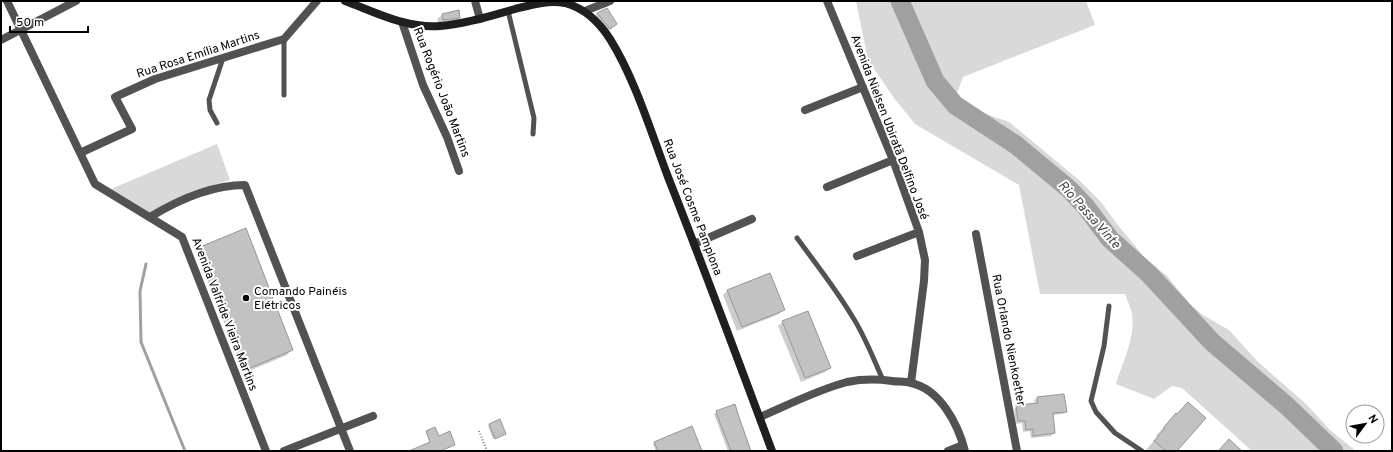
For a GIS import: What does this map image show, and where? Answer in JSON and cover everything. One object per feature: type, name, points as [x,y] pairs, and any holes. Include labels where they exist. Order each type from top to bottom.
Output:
[{"type":"main road","name":"Rua José Cosme Pamplona","points":[[345,1],[402,22],[420,26],[439,27],[480,19],[539,3],[554,1],[571,5],[585,11],[602,28],[610,39],[628,74],[772,451]]},
{"type":"street","points":[[7,1],[80,154]]},
{"type":"street","points":[[1,40],[76,1]]},
{"type":"street","points":[[284,40],[317,1]]},
{"type":"street","points":[[475,1],[480,19]]},
{"type":"street","points":[[585,11],[610,1]]},
{"type":"street","name":"Avenida Nielsen Ubiratã Delfino José","points":[[827,1],[893,160],[919,232],[925,260],[924,281],[911,383]]},
{"type":"street","name":"Rua Rogério João Martins","points":[[402,22],[424,85],[447,137],[459,171]]},
{"type":"street","name":"Rua Rosa Emília Martins","points":[[80,154],[132,129],[116,97],[155,79],[284,40]]},
{"type":"street","points":[[805,110],[863,87]]},
{"type":"street","name":"Avenida Valfride Vieira Martins","points":[[80,154],[95,184],[182,237],[266,451]]},
{"type":"street","points":[[827,187],[893,160]]},
{"type":"street","points":[[150,218],[174,204],[200,194],[224,187],[245,185],[350,451]]},
{"type":"street","points":[[694,244],[752,219]]},
{"type":"street","points":[[857,256],[919,232]]},
{"type":"street","name":"Rua Orlando Nienkoetter","points":[[976,234],[1017,451]]},
{"type":"street","points":[[760,417],[816,393],[846,383],[868,379],[911,383],[928,390],[941,403],[955,425],[964,448],[948,451]]},
{"type":"street","points":[[284,451],[373,416]]},
{"type":"lane","points":[[508,11],[534,118],[533,134]]},
{"type":"lane","points":[[284,40],[284,95]]},
{"type":"lane","points":[[217,123],[210,110],[209,100],[223,58]]},
{"type":"lane","points":[[797,238],[853,317],[883,380]]},
{"type":"lane","points":[[1109,306],[1104,346],[1091,401],[1096,412],[1115,433],[1142,451]]},
{"type":"path","points":[[479,431],[487,451]]},
{"type":"shaded area","points":[[856,1],[1086,1],[1095,25],[963,77],[957,93],[964,105],[1009,122],[1079,180],[1101,202],[1145,258],[1167,276],[1190,304],[1203,315],[1229,330],[1257,361],[1306,404],[1330,430],[1345,442],[1345,444],[1347,444],[1356,451],[1252,451],[1182,388],[1172,386],[1154,399],[1116,384],[1128,350],[1133,323],[1132,314],[1125,294],[1040,294],[1019,185],[915,124],[894,98],[868,60]]},
{"type":"shaded area","points":[[217,144],[230,180],[191,192],[149,213],[111,189]]},
{"type":"building","points":[[607,8],[617,24],[610,29],[597,13]]},
{"type":"building","points":[[459,10],[460,18],[443,20],[442,14]]},
{"type":"building","name":"Comando Painéis Elétricos","points":[[246,228],[293,350],[248,369],[200,247]]},
{"type":"building","points":[[770,273],[785,310],[742,327],[727,290]]},
{"type":"building","points":[[808,311],[831,368],[805,378],[782,321]]},
{"type":"building","points":[[1064,394],[1067,412],[1053,413],[1055,433],[1033,436],[1033,429],[1026,430],[1025,421],[1018,421],[1016,405],[1038,403],[1037,397]]},
{"type":"building","points":[[1188,402],[1206,418],[1177,451],[1166,451],[1154,441],[1176,413],[1177,414]]},
{"type":"building","points":[[735,404],[751,451],[731,451],[720,423],[716,411]]},
{"type":"building","points":[[500,419],[506,434],[495,439],[489,424]]},
{"type":"building","points":[[692,426],[702,451],[658,451],[654,442]]},
{"type":"building","points":[[435,427],[439,436],[450,431],[455,445],[440,451],[409,451],[430,442],[426,431]]},
{"type":"building","points":[[1229,439],[1242,451],[1218,451]]},
{"type":"waterway","name":"Rio Passa Vinte","points":[[900,1],[935,81],[955,105],[1016,145],[1069,189],[1086,207],[1110,239],[1149,274],[1212,342],[1287,406],[1334,451]]},
{"type":"waterway","points":[[146,264],[140,291],[141,342],[185,451]]},
{"type":"place","name":"Comando Painéis Elétricos","points":[[246,298]]}]
